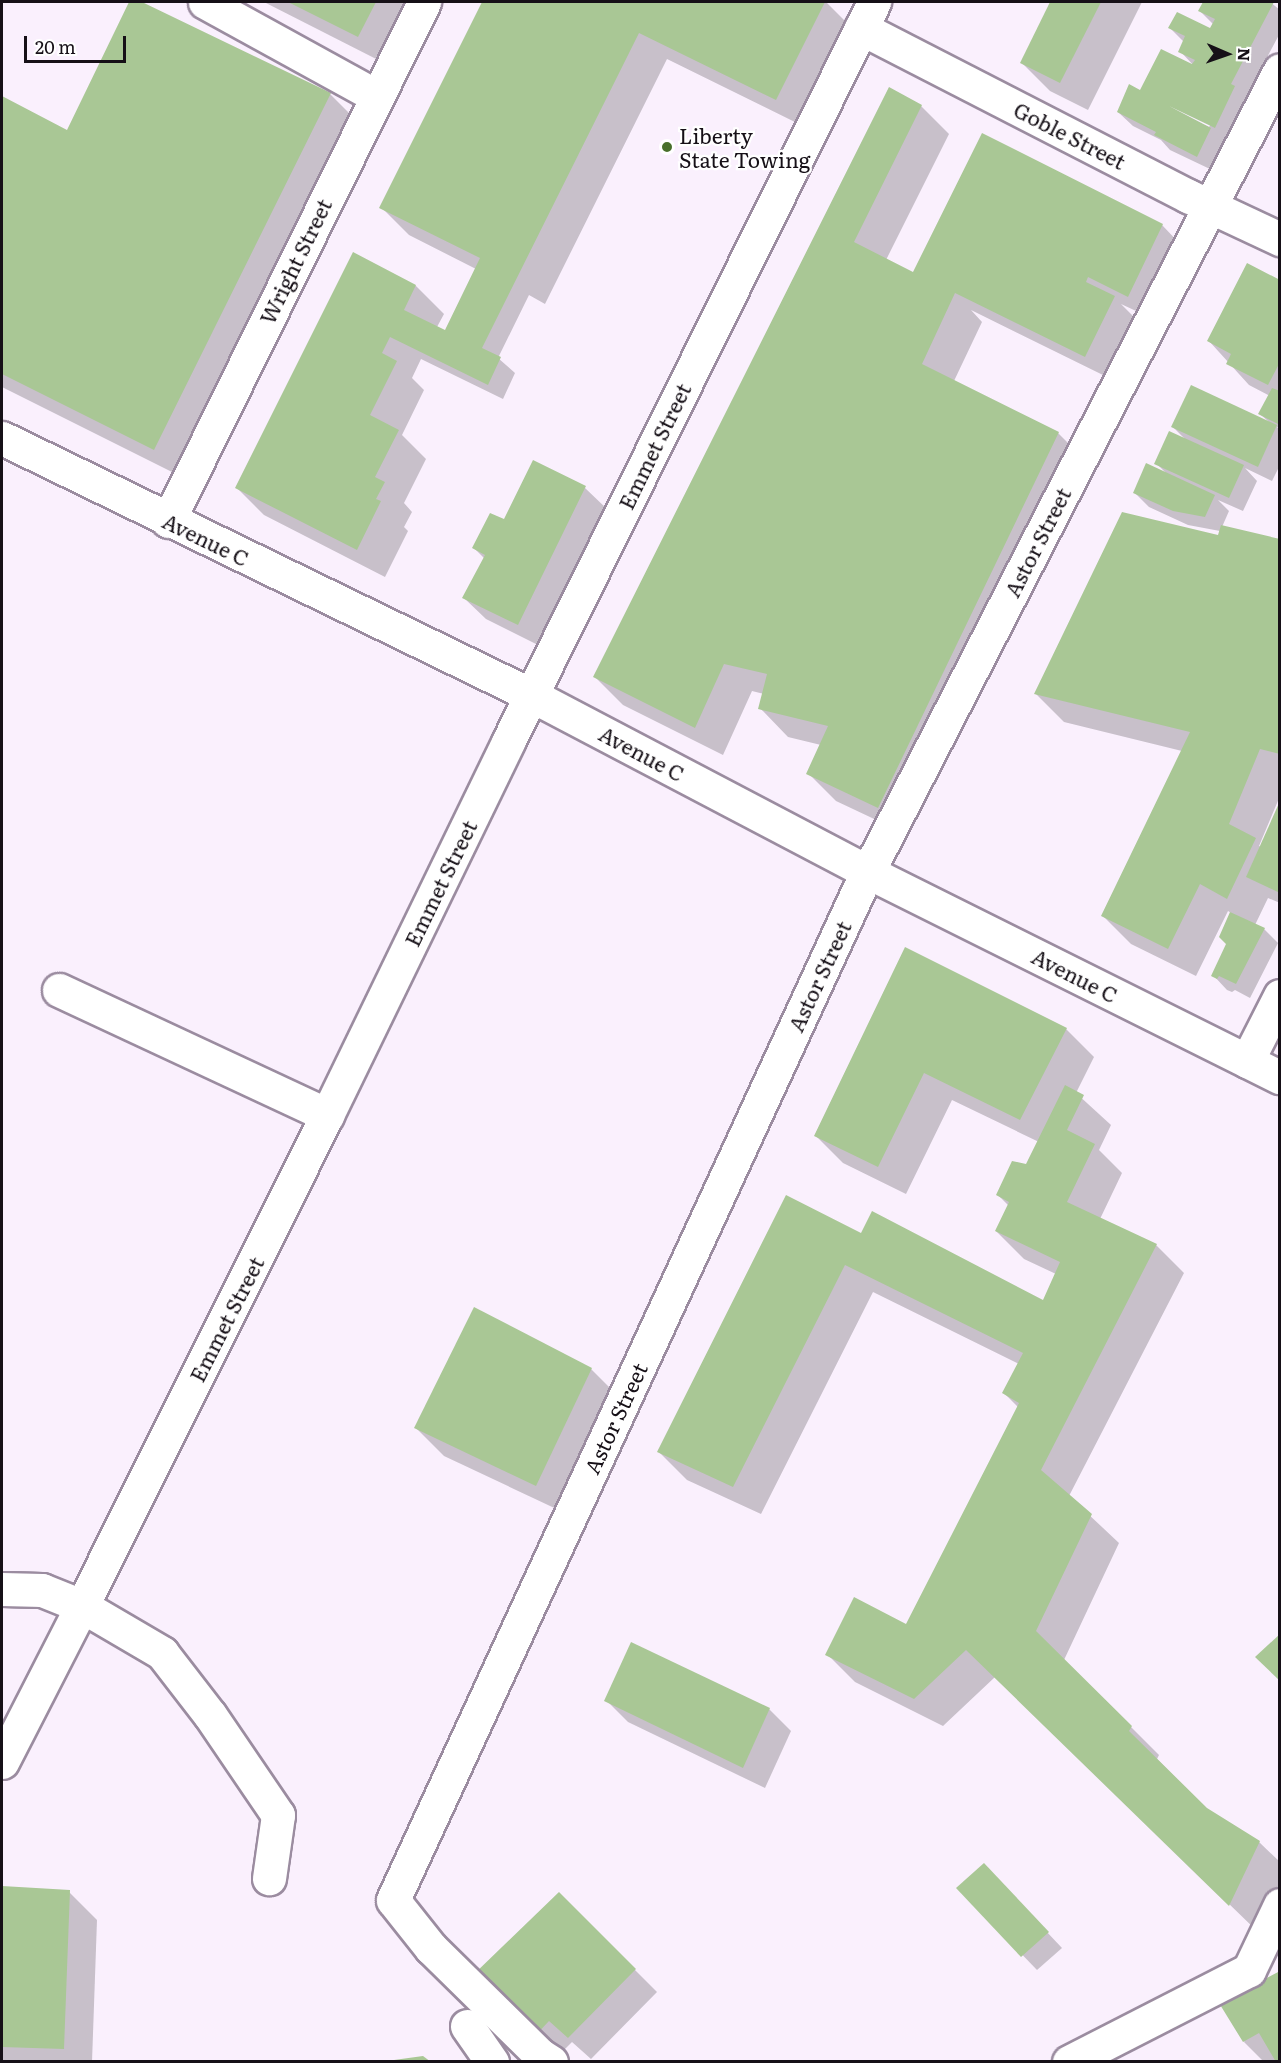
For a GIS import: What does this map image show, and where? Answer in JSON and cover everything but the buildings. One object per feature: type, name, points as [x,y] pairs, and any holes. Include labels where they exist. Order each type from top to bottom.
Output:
[{"type":"street","points":[[205,2],[376,96]]},
{"type":"street","name":"Wright Street","points":[[168,521],[424,2]]},
{"type":"street","name":"Goble Street","points":[[868,15],[1209,207],[1280,239]]},
{"type":"street","name":"Emmet Street","points":[[2,1762],[327,1115],[531,695],[868,15]]},
{"type":"street","name":"Astor Street","points":[[551,2061],[540,2055],[431,1948],[393,1900],[868,872],[1280,70]]},
{"type":"street","name":"Avenue C","points":[[2,438],[168,521],[531,695],[868,872],[1280,1077]]},
{"type":"street","points":[[59,990],[327,1115]]},
{"type":"street","points":[[1247,1061],[1280,996]]},
{"type":"street","points":[[2,1589],[42,1590],[82,1606],[162,1653],[210,1715],[278,1815],[269,1878]]},
{"type":"street","points":[[1069,2061],[1249,1970],[1280,1905]]},
{"type":"street","points":[[467,2026],[492,2061]]},
{"type":"place","name":"Liberty State Towing","points":[[667,147]]}]
